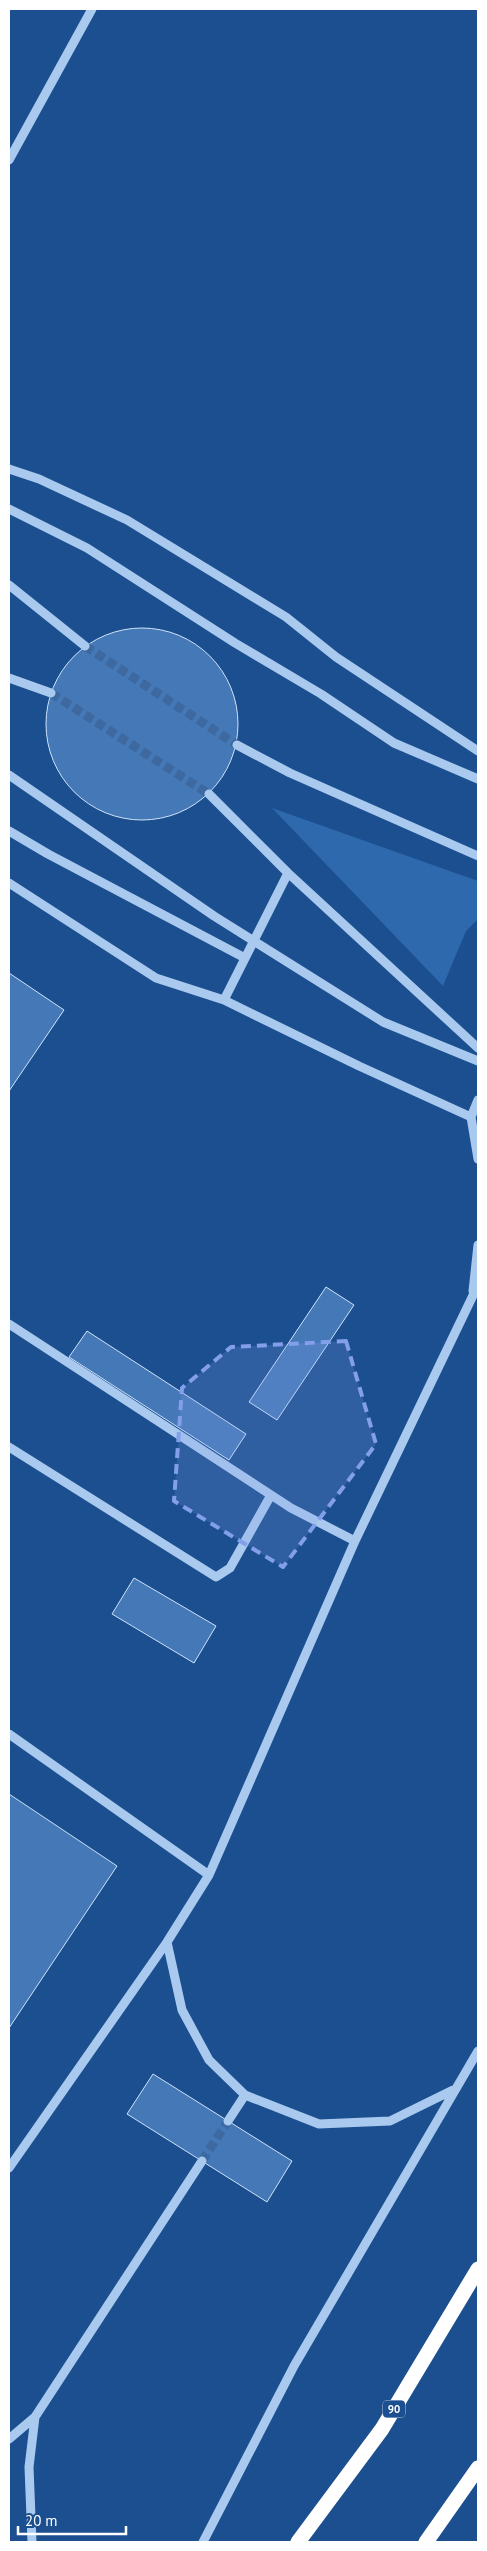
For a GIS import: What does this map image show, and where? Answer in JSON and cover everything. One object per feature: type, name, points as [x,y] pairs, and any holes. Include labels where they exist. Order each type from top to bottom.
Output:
[{"type":"highway","name":"90","points":[[298,2542],[382,2429],[478,2268]]},
{"type":"highway","points":[[426,2542],[478,2468]]},
{"type":"street","points":[[9,160],[92,9]]},
{"type":"street","points":[[9,469],[39,478],[127,520],[286,617],[336,657],[478,751]]},
{"type":"street","points":[[9,509],[87,548],[235,643],[321,694],[394,742],[478,779]]},
{"type":"street","points":[[9,585],[85,646]]},
{"type":"street","points":[[9,678],[51,693]]},
{"type":"street","points":[[237,745],[290,773],[478,856]]},
{"type":"street","points":[[9,775],[253,941],[383,1022],[478,1061]]},
{"type":"street","points":[[208,794],[288,873],[478,1048]]},
{"type":"street","points":[[9,831],[57,859],[245,958]]},
{"type":"street","points":[[224,1000],[288,873]]},
{"type":"street","points":[[9,883],[156,978],[224,1000],[359,1066],[471,1117]]},
{"type":"street","points":[[478,1100],[471,1117],[478,1159]]},
{"type":"street","points":[[9,2168],[167,1942],[209,1875],[355,1541],[476,1289],[478,1245]]},
{"type":"street","points":[[9,1324],[270,1496],[355,1541]]},
{"type":"street","points":[[9,1447],[216,1577],[230,1568],[270,1496]]},
{"type":"street","points":[[9,1734],[209,1875]]},
{"type":"street","points":[[167,1942],[182,2010],[209,2060],[245,2095],[319,2124],[390,2121],[454,2090]]},
{"type":"street","points":[[204,2542],[294,2366],[478,2052]]},
{"type":"street","points":[[228,2121],[245,2095]]},
{"type":"street","points":[[9,2439],[35,2417],[202,2161]]},
{"type":"street","points":[[32,2542],[29,2467],[35,2417]]},
{"type":"highlighted area","points":[[346,1341],[376,1444],[283,1567],[174,1501],[182,1388],[231,1347]]},
{"type":"shaded area","points":[[272,808],[478,881],[478,919],[466,931],[443,986]]},
{"type":"building","points":[[133,628],[151,628],[179,635],[195,644],[210,656],[222,671],[231,687],[238,715],[238,733],[231,761],[222,777],[210,792],[195,804],[179,813],[151,820],[133,820],[114,816],[97,809],[81,798],[68,785],[57,769],[50,752],[46,733],[46,715],[50,696],[57,679],[68,663],[81,650],[97,639],[114,632]]},
{"type":"building","points":[[9,973],[64,1010],[9,1091]]},
{"type":"building","points":[[326,1287],[354,1305],[277,1420],[249,1402]]},
{"type":"building","points":[[87,1331],[246,1434],[229,1460],[69,1357]]},
{"type":"building","points":[[134,1578],[216,1626],[194,1663],[112,1614]]},
{"type":"building","points":[[9,1794],[117,1866],[9,2028]]},
{"type":"building","points":[[153,2074],[292,2161],[267,2202],[127,2114]]},
{"type":"tunnel","points":[[85,646],[237,745]]},
{"type":"tunnel","points":[[51,693],[209,794]]},
{"type":"tunnel","points":[[202,2161],[228,2121]]}]
